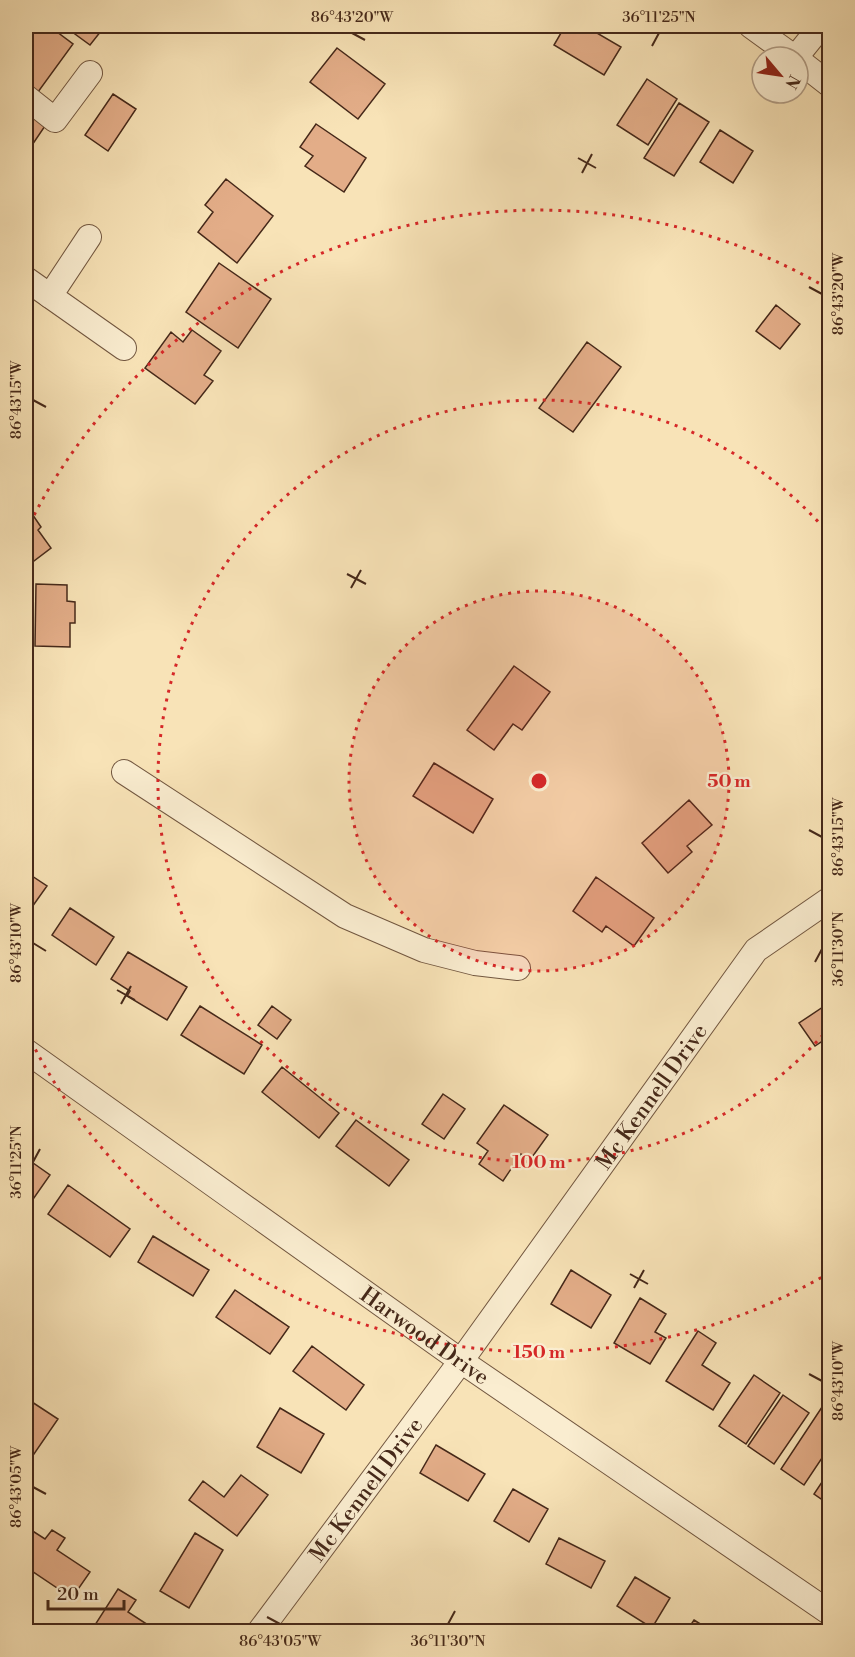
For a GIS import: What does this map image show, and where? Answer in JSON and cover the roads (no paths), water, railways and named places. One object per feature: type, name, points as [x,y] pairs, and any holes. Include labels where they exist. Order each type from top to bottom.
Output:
[{"type":"street","points":[[750,26],[777,45]]},
{"type":"street","points":[[806,45],[821,26]]},
{"type":"street","points":[[810,69],[830,85]]},
{"type":"street","points":[[26,97],[55,120],[90,73]]},
{"type":"street","points":[[50,296],[89,237]]},
{"type":"street","points":[[26,279],[124,348]]},
{"type":"street","points":[[124,772],[345,916],[424,950],[475,963],[518,968]]},
{"type":"street","name":"Mc Kennell Drive","points":[[258,1632],[461,1361],[756,950],[830,899]]},
{"type":"street","name":"Harwood Drive","points":[[26,1052],[461,1361],[830,1613]]}]
